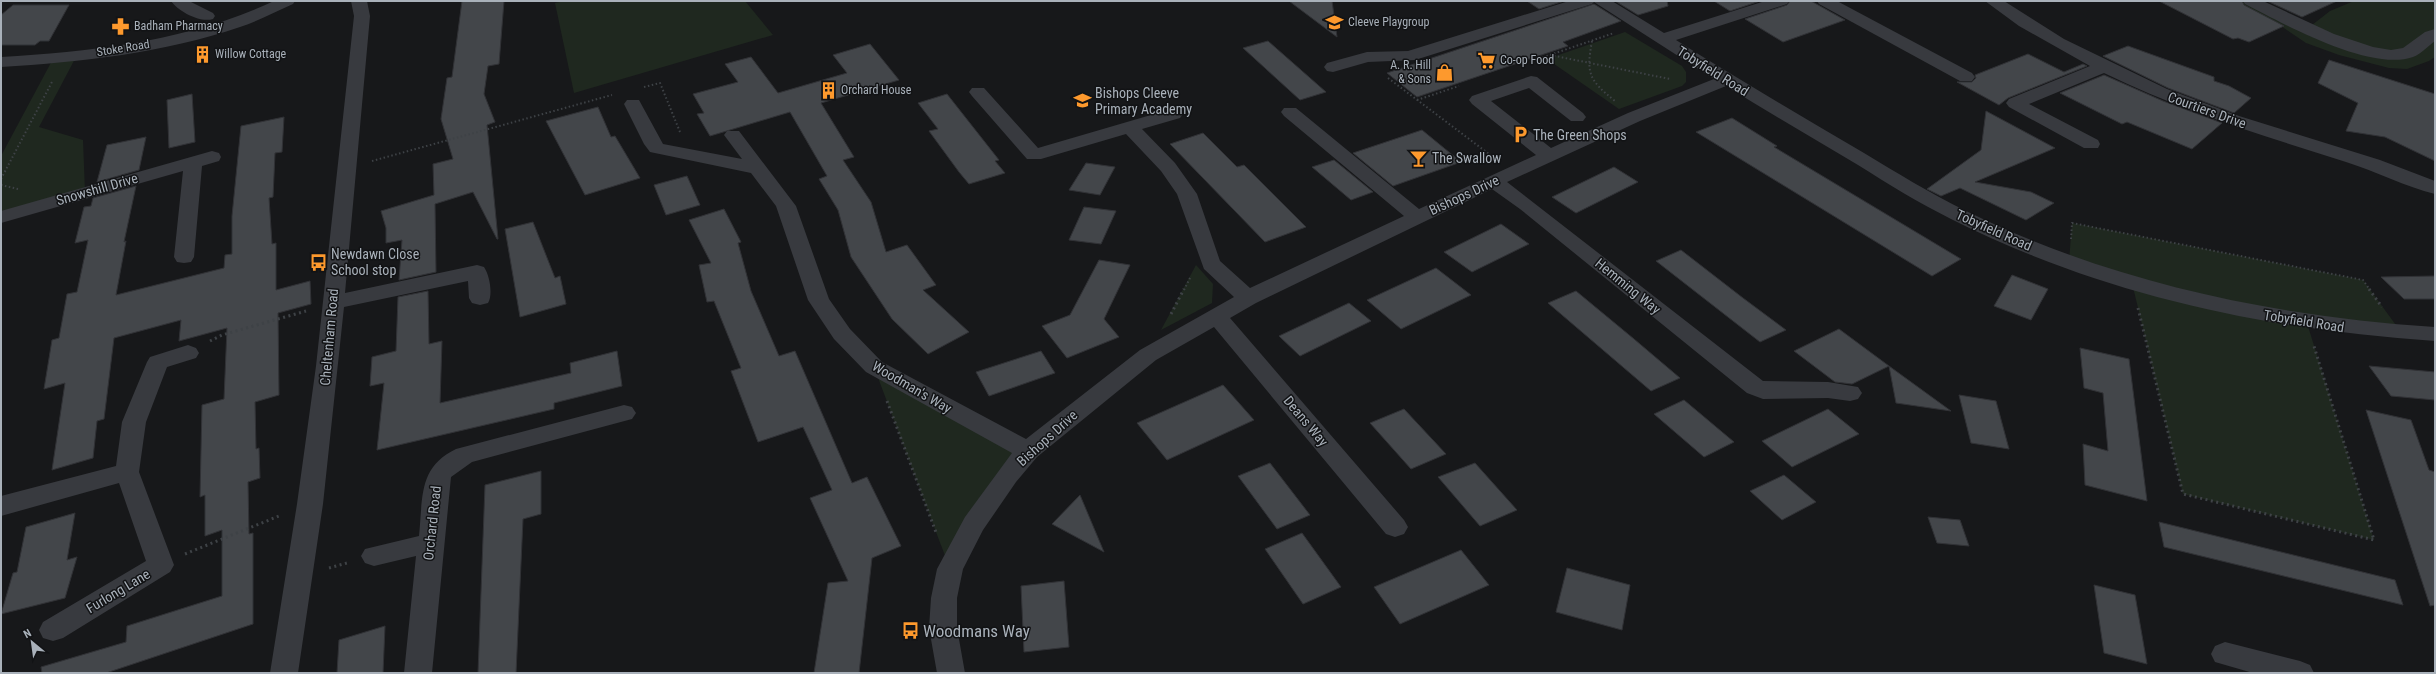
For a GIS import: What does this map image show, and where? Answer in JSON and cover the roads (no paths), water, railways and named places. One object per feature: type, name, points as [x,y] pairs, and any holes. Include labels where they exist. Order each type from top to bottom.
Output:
[{"type":"street","points":[[179,1],[190,9],[207,16]]},
{"type":"street","name":"Stoke Road","points":[[1,62],[65,56],[142,45],[206,33],[247,19],[287,1]]},
{"type":"street","name":"Cheltenham Road","points":[[284,673],[310,504],[327,366],[332,303],[349,167],[362,16],[359,1]]},
{"type":"street","points":[[1333,67],[1367,57],[1409,56],[1586,1]]},
{"type":"street","name":"Tobyfield Road","points":[[1601,1],[1663,39],[1718,83],[1933,202],[1993,231],[2069,262],[2132,283],[2212,304],[2307,322],[2435,334]]},
{"type":"street","points":[[1663,39],[1781,1]]},
{"type":"street","points":[[1825,1],[1966,77]]},
{"type":"street","name":"Courtiers Drive","points":[[1993,1],[2041,33],[2104,67],[2215,114],[2319,147],[2435,188]]},
{"type":"street","points":[[2251,1],[2331,40],[2364,50],[2394,54],[2407,53],[2435,34]]},
{"type":"street","points":[[2091,144],[2015,103],[2104,67]]},
{"type":"street","points":[[1548,155],[1478,100],[1531,81],[1577,117]]},
{"type":"street","name":"Bishops Drive","points":[[951,673],[943,628],[944,598],[950,569],[987,502],[1028,451],[1148,355],[1248,298],[1417,217],[1634,116],[1718,83]]},
{"type":"street","points":[[978,92],[1034,155],[1174,114]]},
{"type":"street","points":[[626,99],[655,146],[690,155],[757,168]]},
{"type":"street","points":[[1290,112],[1417,217]]},
{"type":"street","points":[[1130,127],[1182,184],[1187,194],[1205,251],[1211,264],[1248,298]]},
{"type":"street","name":"Woodman's Way","points":[[732,135],[786,206],[819,300],[842,334],[874,367],[1028,451]]},
{"type":"street","name":"Snowshill Drive","points":[[1,217],[212,157]]},
{"type":"street","points":[[184,257],[193,163]]},
{"type":"street","name":"Hemming Way","points":[[1493,181],[1527,205],[1755,387],[1763,390],[1821,390],[1850,393]]},
{"type":"street","points":[[332,303],[478,272],[480,298]]},
{"type":"street","name":"Deans Way","points":[[1216,315],[1395,527]]},
{"type":"street","name":"Furlong Lane","points":[[53,630],[161,565],[127,472],[134,422],[158,362],[188,353]]},
{"type":"street","name":"Orchard Road","points":[[418,673],[436,479],[447,465],[465,455],[624,414]]},
{"type":"street","points":[[1,506],[127,472]]},
{"type":"street","points":[[374,556],[430,543]]},
{"type":"street","points":[[2225,654],[2300,673]]},
{"type":"place","name":"Cleeve Playgroup","points":[[1335,22]]},
{"type":"place","name":"Badham Pharmacy","points":[[121,26]]},
{"type":"place","name":"Willow Cottage","points":[[202,54]]},
{"type":"place","name":"Co-op Food","points":[[1487,60]]},
{"type":"place","name":"A. R. Hill & Sons","points":[[1444,72]]},
{"type":"place","name":"Orchard House","points":[[828,90]]},
{"type":"place","name":"Bishops Cleeve Primary Academy","points":[[1082,101]]},
{"type":"place","name":"The Green Shops","points":[[1520,135]]},
{"type":"place","name":"The Swallow","points":[[1419,158]]},
{"type":"place","name":"Newdawn Close School stop","points":[[318,262]]},
{"type":"place","name":"Woodmans Way","points":[[910,631]]}]
